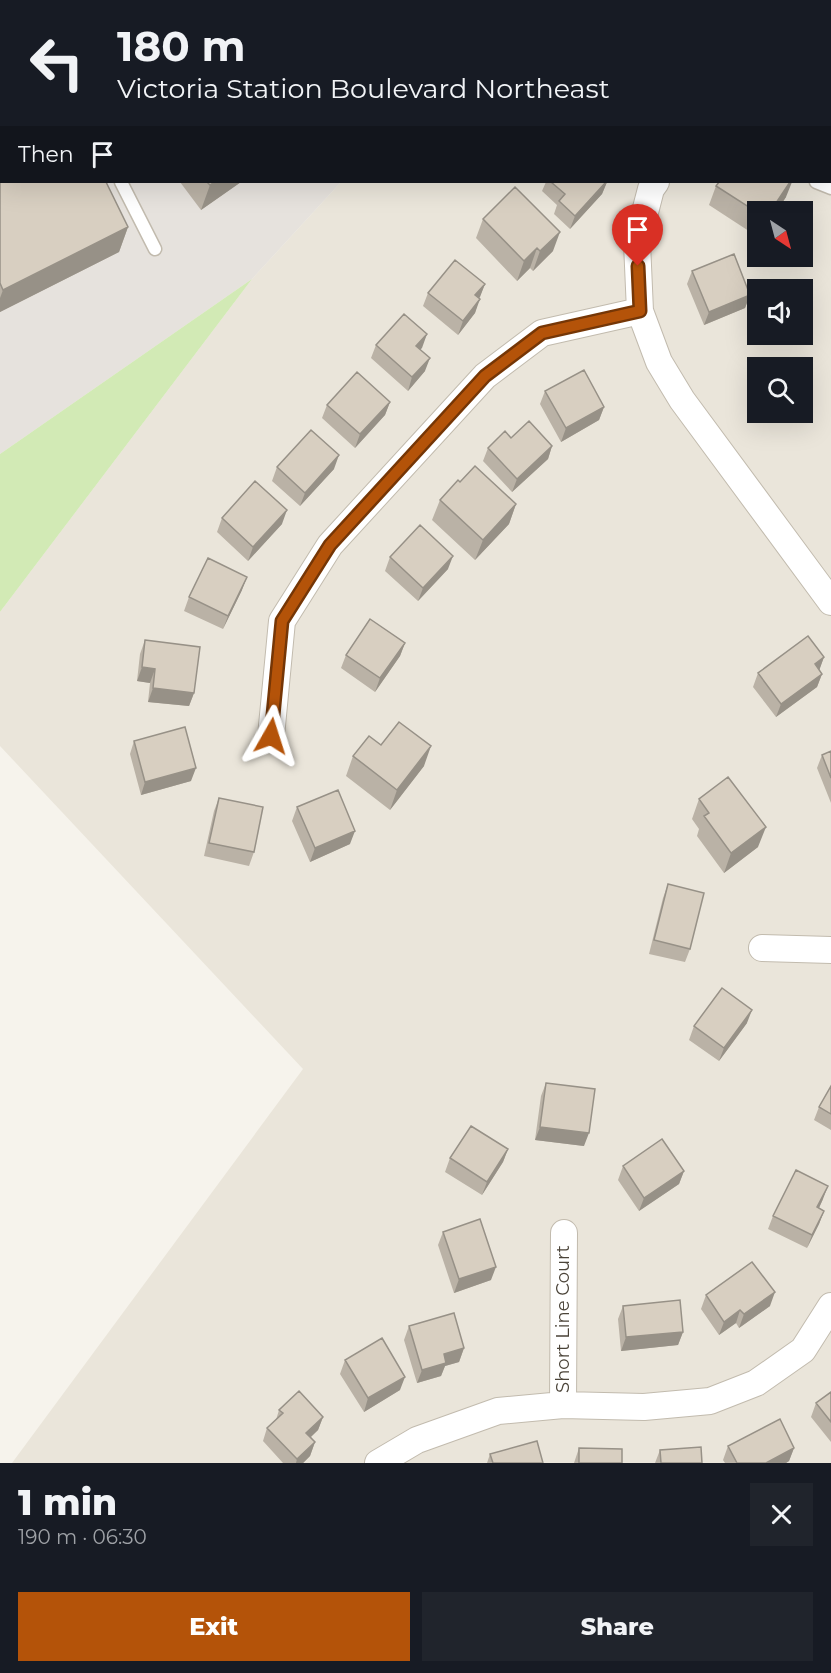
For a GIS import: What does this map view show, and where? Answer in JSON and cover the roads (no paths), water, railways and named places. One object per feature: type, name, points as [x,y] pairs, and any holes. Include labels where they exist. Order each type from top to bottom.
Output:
[{"type":"street","points":[[655,183],[651,189],[637,243],[640,311],[659,362],[682,400],[831,602]]},
{"type":"street","points":[[271,736],[282,621],[330,545],[485,376],[542,333],[640,311]]},
{"type":"street","points":[[762,948],[831,950]]},
{"type":"street","name":"Short Line Court","points":[[563,1405],[564,1233]]},
{"type":"street","points":[[378,1463],[417,1440],[498,1411],[563,1405],[644,1407],[710,1401],[756,1383],[802,1350],[831,1306]]},
{"type":"lane","points":[[121,183],[154,249]]}]
